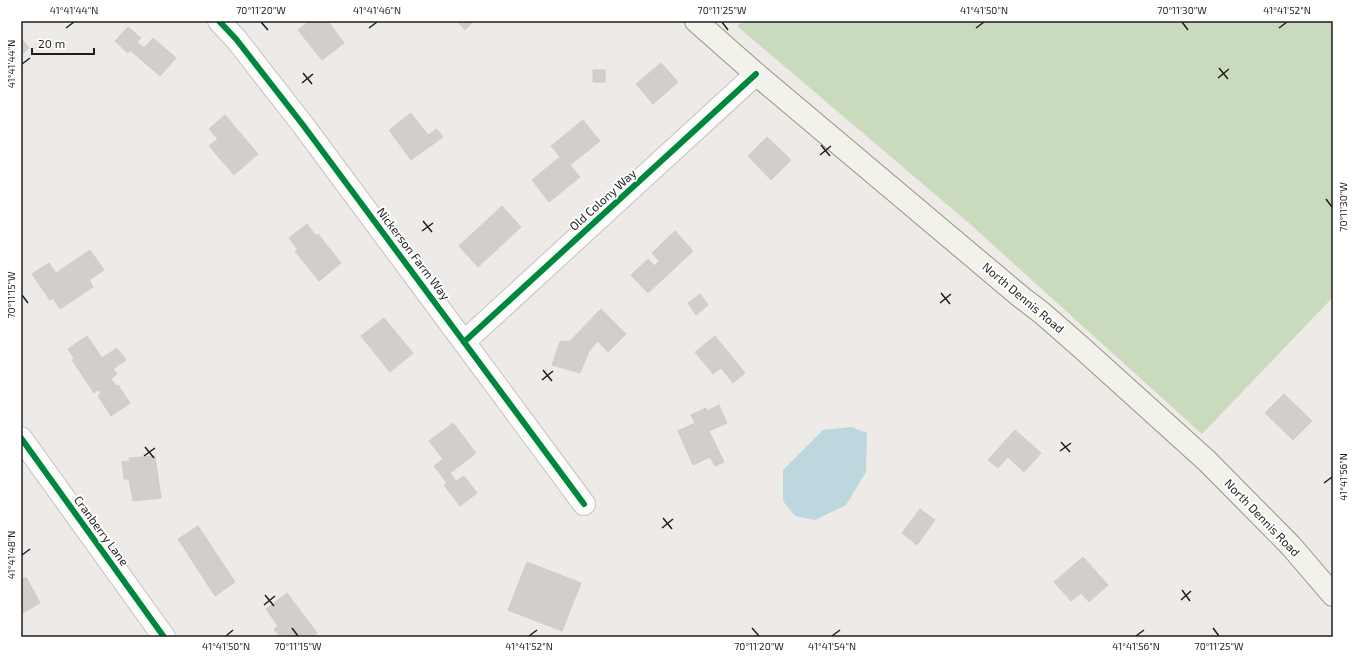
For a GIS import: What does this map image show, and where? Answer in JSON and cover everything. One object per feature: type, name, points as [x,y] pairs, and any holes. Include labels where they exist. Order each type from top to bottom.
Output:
[{"type":"main road","name":"North Dennis Road","points":[[696,21],[756,74],[1021,297],[1042,312],[1232,486],[1291,546],[1333,595]]},
{"type":"street","name":"Nickerson Farm Way","points":[[219,21],[236,39],[303,125],[584,504]]},
{"type":"street","name":"Old Colony Way","points":[[464,342],[756,74]]},
{"type":"street","name":"Cranberry Lane","points":[[21,438],[164,637]]},
{"type":"green space","points":[[744,21],[1333,21],[1333,297],[1202,434],[970,224],[737,26]]},
{"type":"water","points":[[851,427],[867,433],[866,472],[846,505],[815,520],[795,516],[783,501],[783,470],[823,430]]},
{"type":"building","points":[[309,21],[328,21],[344,43],[322,60],[298,30]]},
{"type":"building","points":[[457,21],[474,21],[465,30]]},
{"type":"building","points":[[128,27],[141,38],[137,42],[144,48],[153,38],[176,58],[160,76],[130,50],[128,53],[115,41]]},
{"type":"building","points":[[21,38],[29,48],[21,55]]},
{"type":"building","points":[[661,63],[678,82],[653,104],[636,84]]},
{"type":"building","points":[[593,70],[605,70],[605,82],[593,82]]},
{"type":"building","points":[[411,113],[428,135],[437,129],[443,137],[411,160],[389,130]]},
{"type":"building","points":[[225,115],[258,154],[234,175],[209,146],[218,139],[209,129]]},
{"type":"building","points":[[583,120],[600,141],[570,165],[580,177],[549,202],[532,180],[560,157],[551,146]]},
{"type":"building","points":[[767,137],[791,160],[771,180],[748,156]]},
{"type":"building","points":[[502,206],[521,227],[478,267],[459,246]]},
{"type":"building","points":[[307,224],[316,236],[318,234],[341,263],[319,281],[295,251],[298,250],[289,238]]},
{"type":"building","points":[[675,231],[693,251],[648,293],[631,275],[648,259],[654,266],[659,261],[652,253]]},
{"type":"building","points":[[90,250],[104,270],[89,280],[93,287],[60,309],[53,298],[50,300],[32,274],[49,263],[56,273]]},
{"type":"building","points":[[700,294],[708,305],[696,315],[688,303]]},
{"type":"building","points":[[601,309],[626,334],[608,352],[598,341],[589,351],[580,373],[552,365],[560,342],[570,341]]},
{"type":"building","points":[[384,318],[413,353],[390,372],[361,336]]},
{"type":"building","points":[[87,336],[102,358],[117,348],[126,360],[113,369],[117,374],[111,379],[116,386],[118,385],[130,403],[111,416],[98,396],[101,393],[98,390],[94,393],[72,360],[74,358],[68,349]]},
{"type":"building","points":[[715,336],[745,373],[733,383],[721,368],[713,374],[695,352]]},
{"type":"building","points":[[1284,394],[1312,421],[1293,440],[1265,413]]},
{"type":"building","points":[[719,405],[727,423],[709,431],[724,462],[715,466],[710,457],[693,465],[678,431],[695,423],[691,415],[706,408],[707,411]]},
{"type":"building","points":[[453,423],[476,453],[450,473],[456,481],[464,476],[477,493],[460,506],[444,485],[447,483],[434,466],[443,459],[429,441]]},
{"type":"building","points":[[1015,430],[1041,453],[1024,472],[1008,457],[998,468],[988,460]]},
{"type":"building","points":[[155,456],[161,498],[133,501],[129,479],[124,479],[122,462],[130,461],[129,458]]},
{"type":"building","points":[[920,509],[935,520],[917,545],[902,533]]},
{"type":"building","points":[[198,526],[235,582],[215,596],[178,539]]},
{"type":"building","points":[[1083,557],[1108,585],[1089,602],[1081,593],[1071,601],[1054,582]]},
{"type":"building","points":[[527,562],[581,583],[562,631],[508,610]]},
{"type":"building","points":[[26,577],[40,603],[21,614],[21,580]]},
{"type":"building","points":[[287,593],[317,633],[312,637],[280,637],[274,629],[278,626],[266,609]]},
{"type":"cycle path","points":[[219,21],[236,39],[303,125],[584,504]]},
{"type":"cycle path","points":[[464,342],[756,74]]},
{"type":"cycle path","points":[[21,438],[164,637]]}]
